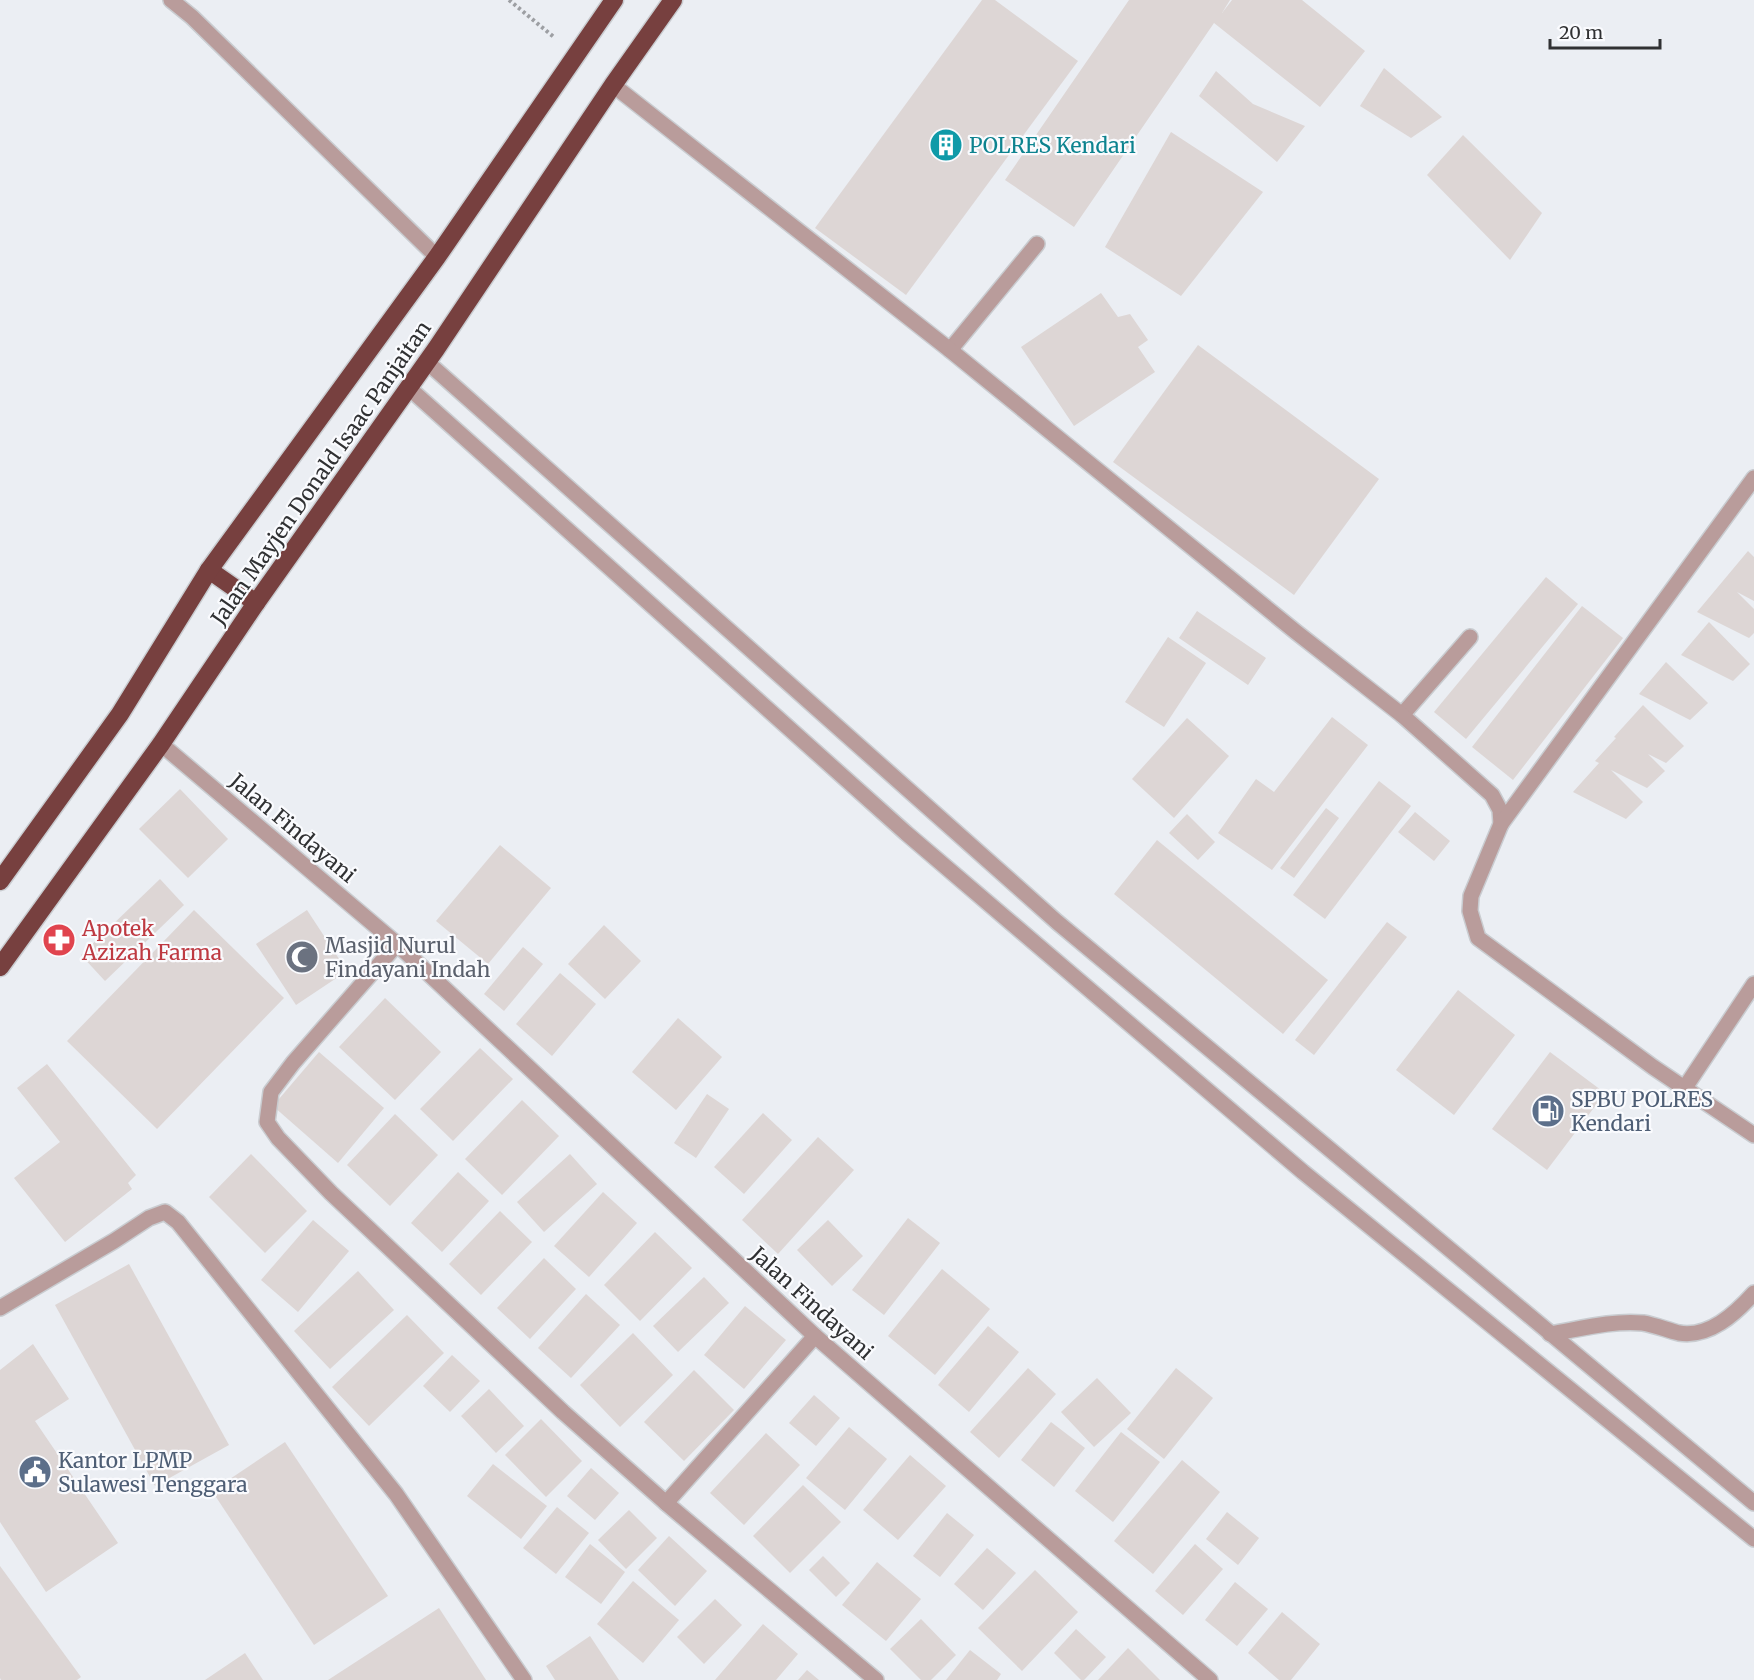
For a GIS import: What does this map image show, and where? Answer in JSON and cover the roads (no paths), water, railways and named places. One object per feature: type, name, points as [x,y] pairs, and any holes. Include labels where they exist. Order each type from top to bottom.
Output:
[{"type":"highway","name":"Jalan Mayjen Donald Isaac Panjaitan","points":[[0,881],[120,714],[209,570],[437,257],[614,0]]},
{"type":"highway","name":"Jalan Mayjen Donald Isaac Panjaitan","points":[[0,967],[161,744],[256,603],[409,388],[673,0]]},
{"type":"highway","points":[[209,570],[256,603]]},
{"type":"street","points":[[171,0],[437,257]]},
{"type":"street","points":[[613,85],[950,350],[1296,632],[1402,715],[1492,795],[1500,810],[1501,824]]},
{"type":"street","points":[[950,350],[1037,244]]},
{"type":"street","points":[[427,362],[1057,922],[1754,1503]]},
{"type":"street","points":[[409,388],[915,841],[1303,1172],[1754,1539]]},
{"type":"street","points":[[1754,478],[1501,824],[1471,896],[1470,911],[1478,938],[1684,1089],[1754,1135]]},
{"type":"street","points":[[1402,715],[1470,637]]},
{"type":"street","name":"Jalan Findayani","points":[[161,744],[398,944],[815,1336],[1210,1680]]},
{"type":"street","points":[[398,944],[293,1063],[271,1092],[267,1122],[278,1138],[331,1193],[563,1412],[666,1503],[876,1680]]},
{"type":"street","points":[[1684,1089],[1754,984]]},
{"type":"street","points":[[0,1308],[114,1242],[149,1218],[165,1212],[178,1222],[396,1494],[524,1680]]},
{"type":"street","points":[[1550,1334],[1597,1326],[1642,1323],[1681,1333],[1704,1332],[1738,1311],[1754,1293]]},
{"type":"street","points":[[666,1503],[815,1336]]},
{"type":"place","name":"POLRES Kendari","points":[[946,145]]},
{"type":"place","name":"Apotek Azizah Farma","points":[[59,940]]},
{"type":"place","name":"Masjid Nurul Findayani Indah","points":[[302,957]]},
{"type":"place","name":"SPBU POLRES Kendari","points":[[1548,1111]]},
{"type":"place","name":"Kantor LPMP Sulawesi Tenggara","points":[[35,1472]]}]
